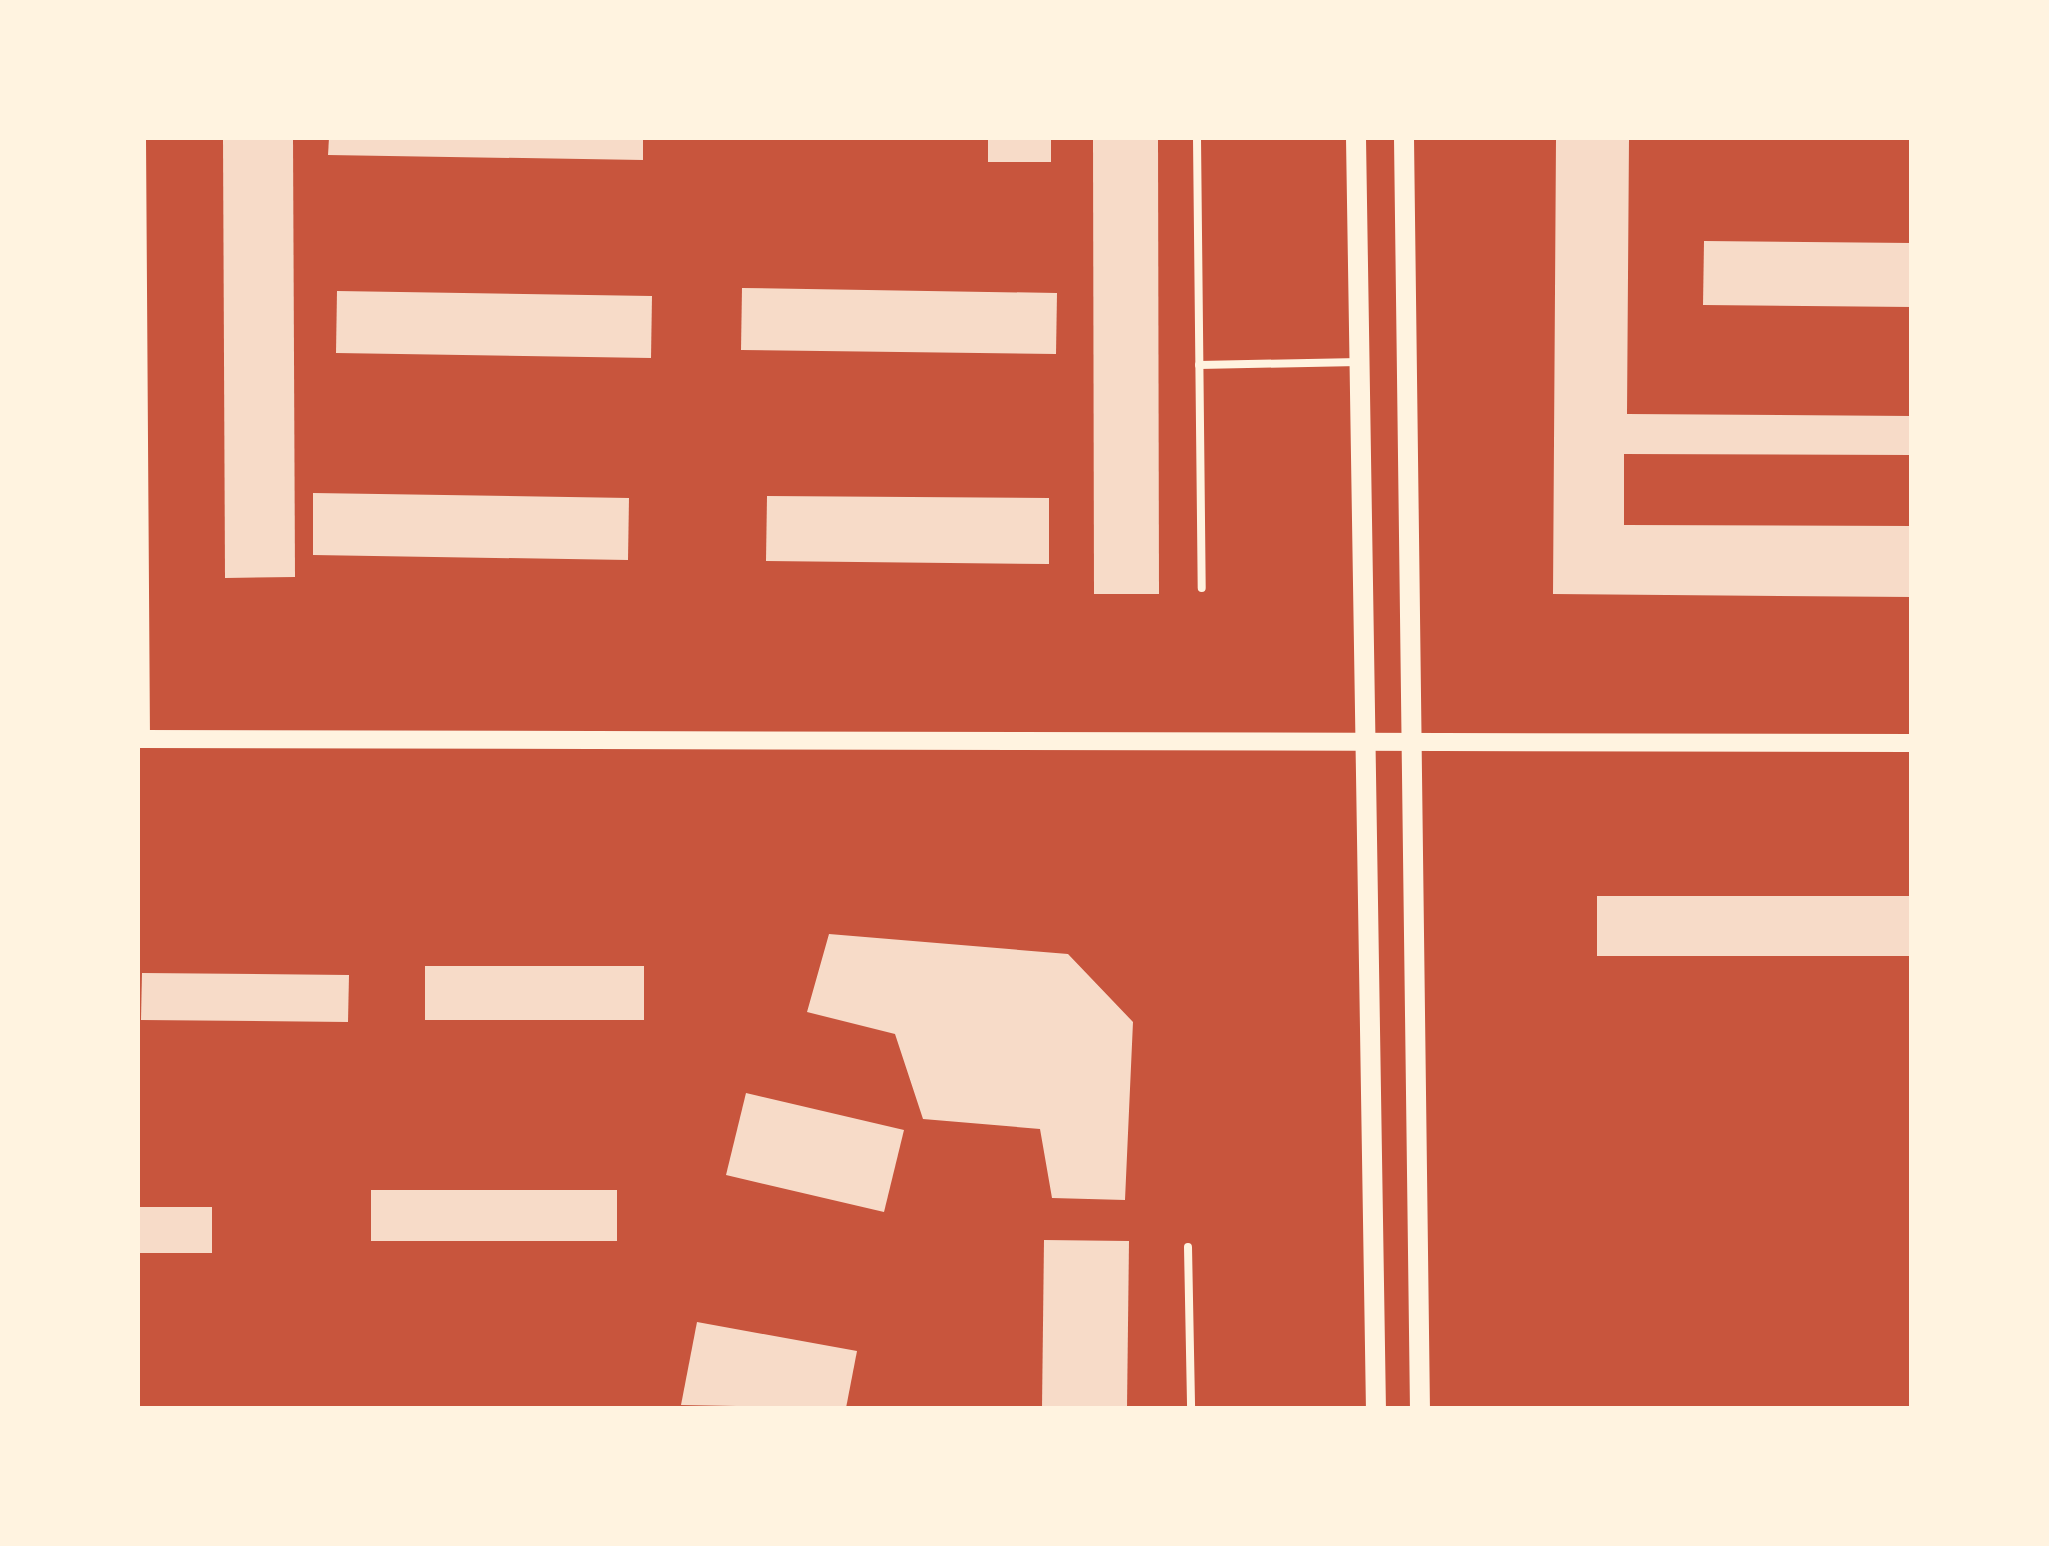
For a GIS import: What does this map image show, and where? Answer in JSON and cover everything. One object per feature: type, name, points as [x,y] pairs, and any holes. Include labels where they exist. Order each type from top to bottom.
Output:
[{"type":"main road","points":[[1356,138],[1376,1408]]},
{"type":"main road","points":[[1404,138],[1420,1408]]},
{"type":"street","points":[[142,138],[141,739],[1912,743]]},
{"type":"lane","points":[[1197,138],[1202,588]]},
{"type":"lane","points":[[1199,365],[1360,362]]},
{"type":"lane","points":[[1188,1247],[1191,1408]]},
{"type":"building","points":[[223,138],[293,138],[295,577],[225,578]]},
{"type":"building","points":[[329,138],[643,138],[643,160],[328,155]]},
{"type":"building","points":[[988,138],[1051,138],[1051,162],[988,162]]},
{"type":"building","points":[[1093,138],[1158,138],[1159,594],[1094,594]]},
{"type":"building","points":[[1556,138],[1629,138],[1627,414],[1912,416],[1912,455],[1624,454],[1624,525],[1912,526],[1912,597],[1553,594]]},
{"type":"building","points":[[1704,241],[1912,243],[1912,307],[1703,305]]},
{"type":"building","points":[[742,288],[1057,293],[1056,354],[741,350]]},
{"type":"building","points":[[337,291],[652,296],[651,358],[336,353]]},
{"type":"building","points":[[313,493],[629,498],[628,560],[313,555]]},
{"type":"building","points":[[767,496],[1049,498],[1049,564],[766,561]]},
{"type":"building","points":[[1597,896],[1912,896],[1912,956],[1597,956]]},
{"type":"building","points":[[829,934],[1068,954],[1133,1022],[1125,1200],[1052,1198],[1040,1129],[923,1119],[895,1034],[807,1012]]},
{"type":"building","points":[[425,966],[644,966],[644,1020],[425,1020]]},
{"type":"building","points":[[142,973],[349,975],[348,1022],[141,1020]]},
{"type":"building","points":[[746,1093],[904,1130],[884,1212],[726,1175]]},
{"type":"building","points":[[371,1190],[617,1190],[617,1241],[371,1241]]},
{"type":"building","points":[[138,1207],[212,1207],[212,1253],[138,1253]]},
{"type":"building","points":[[1044,1240],[1129,1241],[1127,1408],[1042,1408]]},
{"type":"building","points":[[697,1322],[857,1351],[846,1408],[681,1405]]}]
